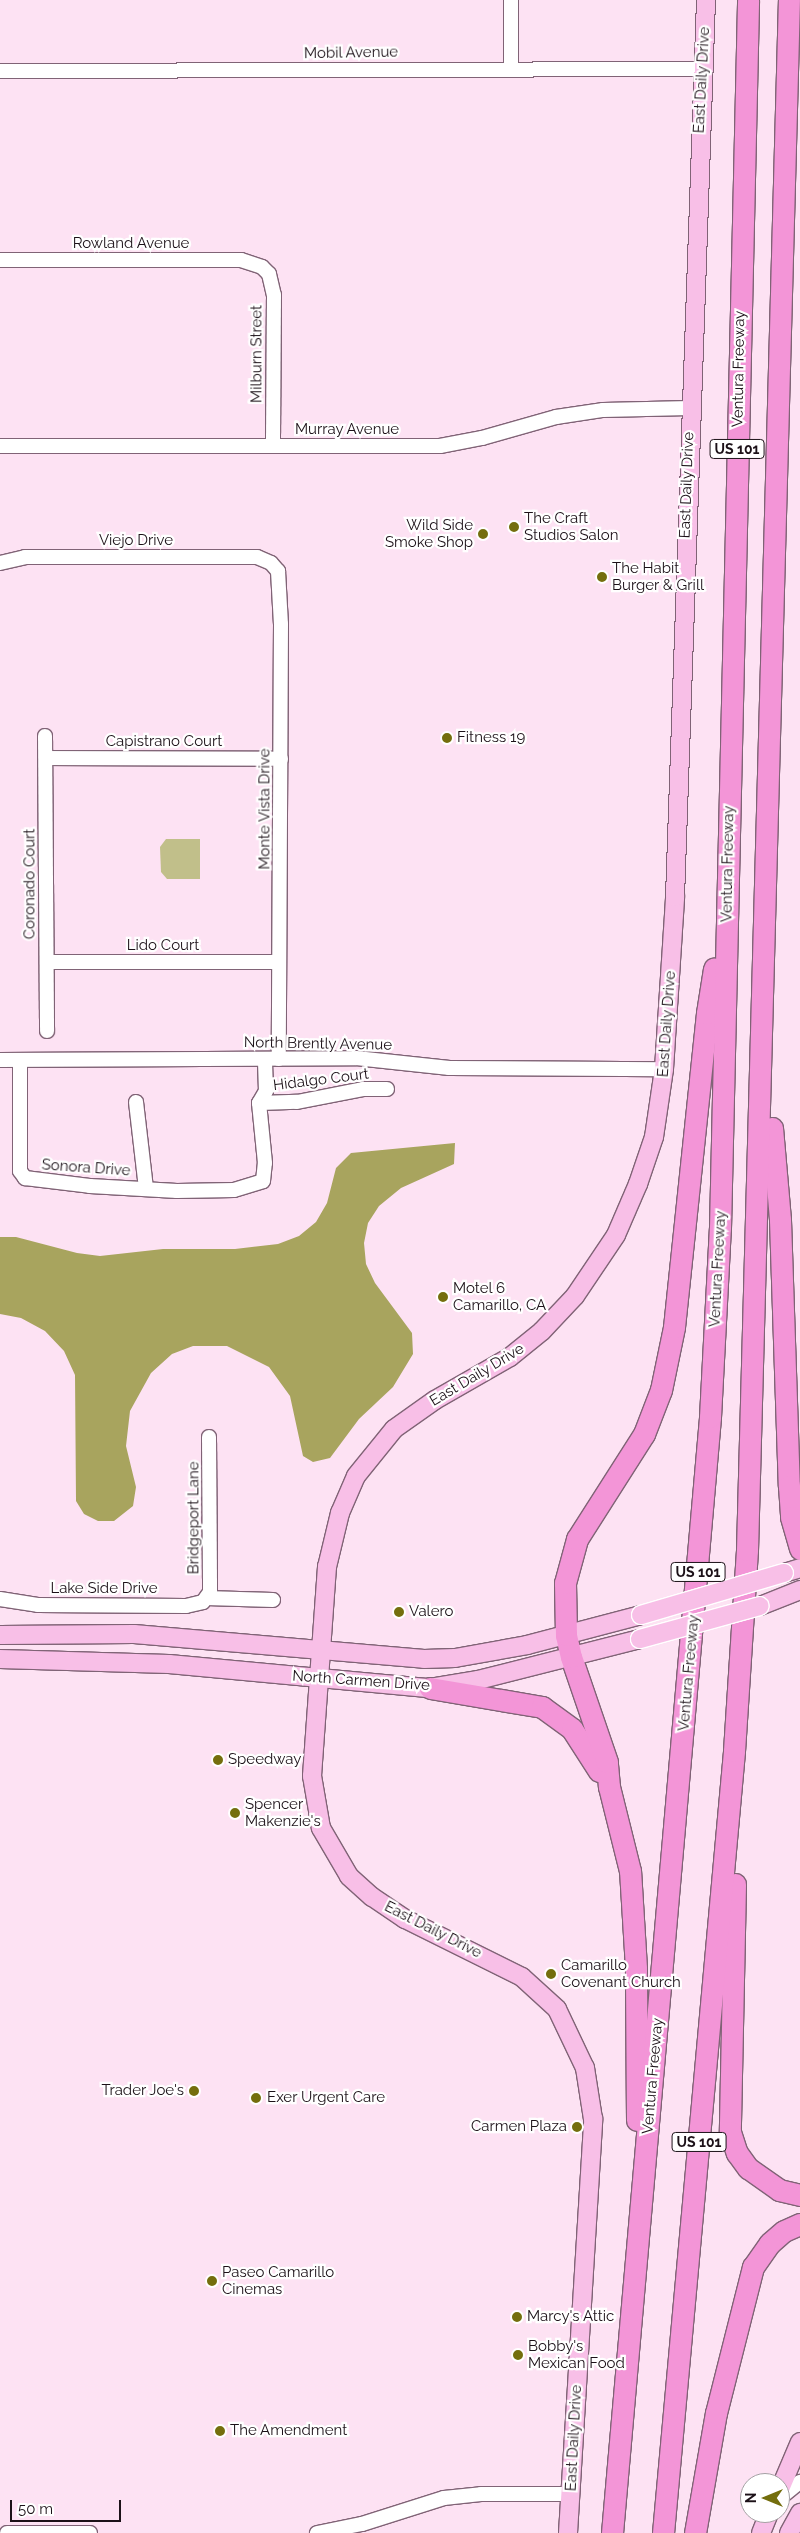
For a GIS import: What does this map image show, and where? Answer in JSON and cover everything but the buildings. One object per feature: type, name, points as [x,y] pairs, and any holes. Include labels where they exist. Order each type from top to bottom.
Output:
[{"type":"highway","name":"Ventura Freeway","points":[[612,2533],[710,1417],[720,1228],[748,0]]},
{"type":"highway","name":"US 101","points":[[663,2533],[734,1751],[747,1550],[763,1035],[789,0]]},
{"type":"highway","points":[[638,2243],[634,1916],[622,1832],[610,1787],[607,1762],[571,1657],[566,1635],[565,1583],[568,1561],[589,1519],[644,1434],[661,1390],[670,1354],[707,1013],[727,898]]},
{"type":"highway","points":[[763,1035],[780,1220],[790,1494],[792,1517],[800,1549]]},
{"type":"highway","points":[[430,1688],[456,1694],[526,1702],[554,1712],[586,1746],[610,1787]]},
{"type":"highway","points":[[734,1751],[735,1955],[730,2132],[737,2153],[748,2168],[779,2190],[800,2195]]},
{"type":"highway","points":[[695,2533],[716,2413],[753,2268],[770,2243],[784,2231],[800,2224]]},
{"type":"main road","name":"East Daily Drive","points":[[568,2533],[593,2119],[585,2068],[557,2009],[522,1977],[385,1907],[349,1876],[340,1864],[321,1828],[313,1795],[320,1650],[331,1541],[356,1476],[380,1443],[410,1416],[510,1357],[533,1339],[575,1296],[603,1258],[638,1184],[654,1137],[664,1069],[675,897],[690,408],[706,0]]},
{"type":"main road","name":"North Carmen Drive","points":[[0,1635],[134,1634],[371,1656],[455,1658],[566,1635],[792,1571]]},
{"type":"main road","name":"North Carmen Drive","points":[[0,1659],[153,1663],[430,1688],[640,1640],[782,1600],[800,1590]]},
{"type":"main road","points":[[782,1600],[800,1600]]},
{"type":"main road","points":[[787,2473],[800,2442]]},
{"type":"main road","points":[[790,2533],[800,2513]]},
{"type":"street","points":[[511,0],[512,68]]},
{"type":"street","name":"Mobil Avenue","points":[[0,71],[512,68],[703,69]]},
{"type":"street","name":"Rowland Avenue","points":[[0,260],[241,260],[262,267]]},
{"type":"street","name":"Milburn Street","points":[[262,267],[269,274],[274,295],[274,446]]},
{"type":"street","name":"Murray Avenue","points":[[0,446],[440,446],[482,438],[556,416],[603,410],[690,408]]},
{"type":"street","name":"Viejo Drive","points":[[0,563],[25,557],[257,556],[271,563]]},
{"type":"street","name":"Monte Vista Drive","points":[[271,563],[281,583],[279,1059]]},
{"type":"street","name":"Coronado Court","points":[[45,736],[46,1031]]},
{"type":"street","name":"Capistrano Court","points":[[46,758],[281,759]]},
{"type":"street","name":"Lido Court","points":[[47,962],[279,962]]},
{"type":"street","name":"North Brently Avenue","points":[[0,1060],[356,1058],[449,1068],[664,1069]]},
{"type":"street","points":[[258,1103],[266,1091],[265,1059]]},
{"type":"street","name":"Sonora Drive","points":[[20,1060],[20,1171],[25,1178],[90,1186],[234,1190],[263,1181],[265,1163],[258,1103]]},
{"type":"street","name":"Hidalgo Court","points":[[258,1103],[297,1102],[363,1089],[387,1089]]},
{"type":"street","points":[[136,1102],[146,1188]]},
{"type":"street","name":"Bridgeport Lane","points":[[206,1598],[210,1581],[209,1437]]},
{"type":"street","points":[[206,1598],[272,1600]]},
{"type":"street","name":"Lake Side Drive","points":[[0,1599],[38,1605],[186,1606],[197,1605],[206,1598]]},
{"type":"street","points":[[790,2490],[800,2482]]},
{"type":"street","points":[[317,2533],[362,2524],[444,2498],[481,2494],[571,2494]]},
{"type":"street","points":[[7,2533],[90,2533]]},
{"type":"shaded area","points":[[166,839],[200,839],[200,879],[167,879],[161,872],[160,847]]},
{"type":"shaded area","points":[[455,1143],[454,1164],[401,1188],[379,1206],[368,1223],[364,1243],[366,1264],[375,1283],[412,1333],[413,1354],[393,1387],[359,1419],[330,1458],[313,1462],[303,1456],[290,1396],[269,1367],[227,1346],[193,1346],[172,1354],[151,1373],[130,1411],[126,1446],[136,1487],[133,1506],[114,1521],[98,1521],[84,1514],[76,1501],[75,1375],[64,1351],[45,1331],[21,1318],[0,1314],[0,1237],[16,1237],[77,1253],[100,1256],[163,1249],[235,1249],[278,1244],[299,1236],[316,1222],[327,1203],[336,1168],[351,1153]]},
{"type":"place","name":"The Craft Studios Salon","points":[[514,527]]},
{"type":"place","name":"Wild Side Smoke Shop","points":[[483,534]]},
{"type":"place","name":"The Habit Burger & Grill","points":[[602,577]]},
{"type":"place","name":"Fitness 19","points":[[447,738]]},
{"type":"place","name":"Motel 6 Camarillo, CA","points":[[443,1297]]},
{"type":"place","name":"Valero","points":[[399,1612]]},
{"type":"place","name":"Speedway","points":[[218,1760]]},
{"type":"place","name":"Spencer Makenzie's","points":[[235,1813]]},
{"type":"place","name":"Camarillo Covenant Church","points":[[551,1974]]},
{"type":"place","name":"Trader Joe's","points":[[194,2091]]},
{"type":"place","name":"Exer Urgent Care","points":[[256,2098]]},
{"type":"place","name":"Carmen Plaza","points":[[577,2127]]},
{"type":"place","name":"Paseo Camarillo Cinemas","points":[[212,2281]]},
{"type":"place","name":"Marcy's Attic","points":[[517,2317]]},
{"type":"place","name":"Bobby's Mexican Food","points":[[518,2355]]},
{"type":"place","name":"The Amendment","points":[[220,2431]]}]
